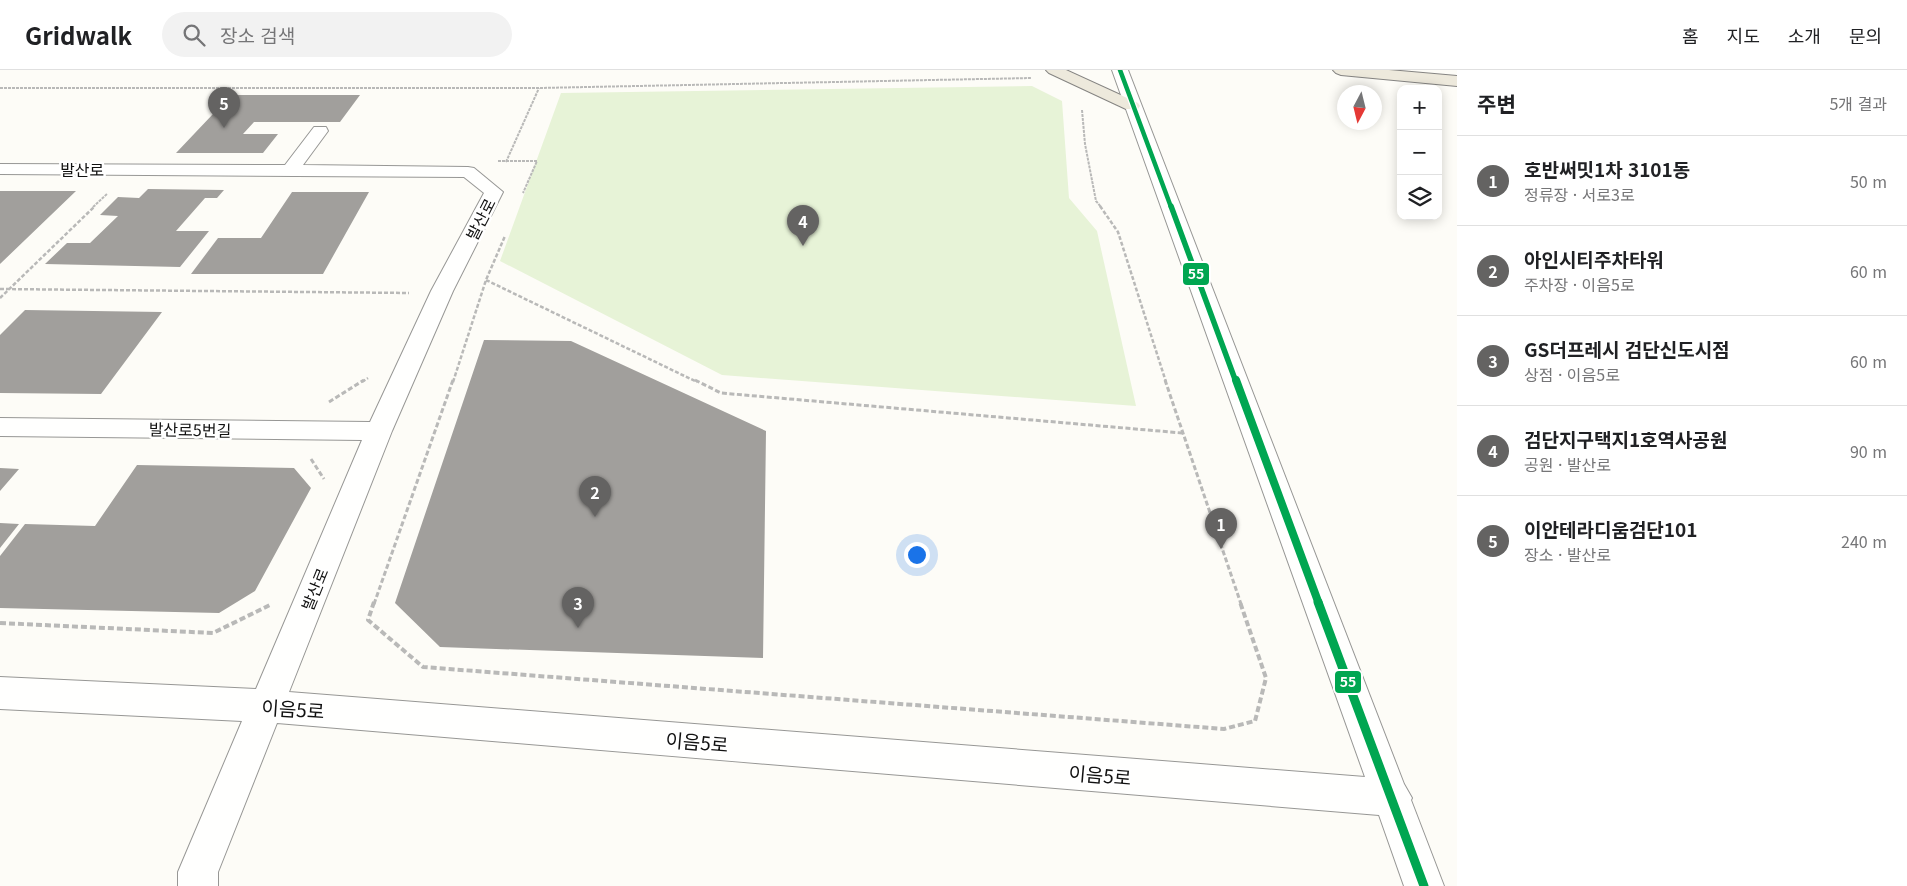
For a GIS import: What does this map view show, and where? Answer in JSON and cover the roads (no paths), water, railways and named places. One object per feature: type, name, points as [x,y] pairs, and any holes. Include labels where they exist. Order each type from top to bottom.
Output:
[{"type":"main road","points":[[1054,70],[1132,106]]},
{"type":"main road","points":[[1341,70],[1457,81]]},
{"type":"street","points":[[1120,70],[1393,798],[1424,886]]},
{"type":"street","points":[[290,171],[320,131]]},
{"type":"street","name":"발산로","points":[[0,169],[468,172],[494,192],[442,291],[379,430],[198,872],[198,886]]},
{"type":"street","name":"발산로5번길","points":[[0,427],[379,430]]},
{"type":"street","name":"이음5로","points":[[0,693],[265,706],[1393,798]]},
{"type":"place","name":"이안테라디움검단101","points":[[224,128]]},
{"type":"place","name":"검단지구택지1호역사공원","points":[[803,246]]},
{"type":"place","name":"아인시티주차타워","points":[[595,517]]},
{"type":"place","name":"호반써밋1차 3101동","points":[[1221,549]]},
{"type":"place","name":"GS더프레시 검단신도시점","points":[[578,628]]}]
